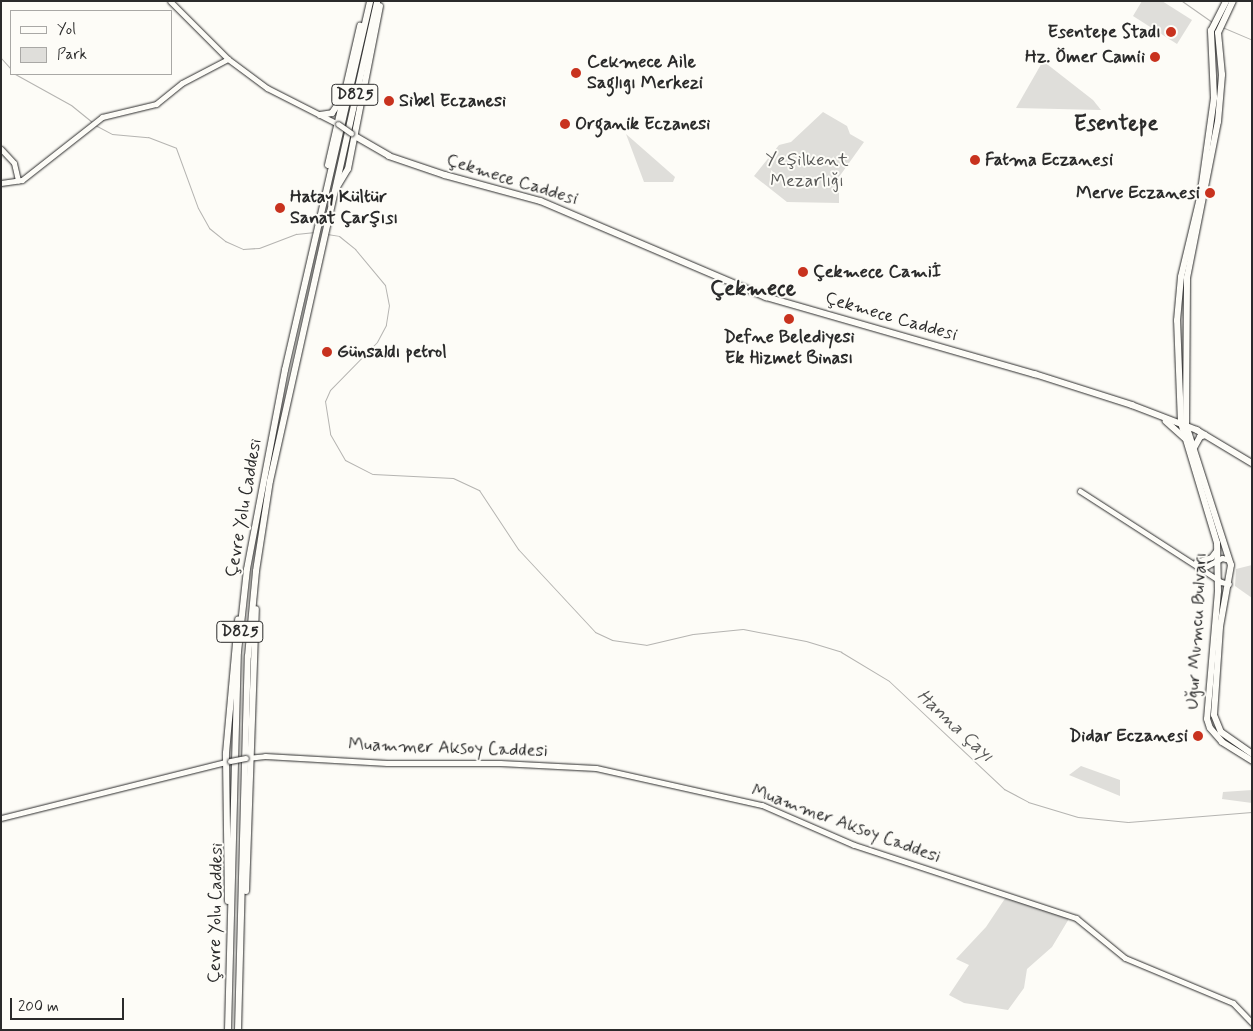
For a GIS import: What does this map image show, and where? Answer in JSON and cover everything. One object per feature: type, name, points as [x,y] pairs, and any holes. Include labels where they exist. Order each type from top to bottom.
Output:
[{"type":"main road","points":[[326,188],[341,99],[369,1]]},
{"type":"main road","name":"Çevre Yolu Caddesi","points":[[228,1030],[238,652],[247,569],[261,487],[369,1]]},
{"type":"main road","points":[[335,190],[348,169],[379,1]]},
{"type":"main road","name":"Çevre Yolu Caddesi","points":[[238,1030],[248,656],[256,571],[270,481],[379,1]]},
{"type":"main road","points":[[1185,273],[1200,198],[1213,107],[1216,76],[1212,28],[1217,15],[1226,1]]},
{"type":"main road","points":[[1185,273],[1218,122],[1222,75],[1218,31],[1233,1]]},
{"type":"main road","points":[[320,115],[332,113],[341,99]]},
{"type":"main road","name":"Çekmece Caddesi","points":[[353,134],[390,156],[445,175],[541,200],[766,297],[1034,374],[1183,424],[1252,463]]},
{"type":"main road","name":"Uğur Mumcu Bulvarı","points":[[1185,273],[1178,344],[1183,424],[1185,438],[1217,549],[1218,579],[1207,719],[1210,728],[1222,742],[1252,760]]},
{"type":"main road","name":"Uğur Mumcu Bulvarı","points":[[1185,273],[1186,346],[1183,424],[1194,448],[1229,560],[1229,584],[1220,627],[1214,715],[1221,732],[1252,754]]},
{"type":"main road","points":[[1178,344],[1186,346]]},
{"type":"main road","points":[[1158,415],[1185,438]]},
{"type":"main road","points":[[1194,448],[1200,437],[1205,435]]},
{"type":"main road","points":[[230,920],[226,887],[235,634],[247,569]]},
{"type":"main road","points":[[241,940],[247,876],[248,758],[256,571]]},
{"type":"street","points":[[170,1],[228,59],[268,89],[353,134]]},
{"type":"street","points":[[1,184],[18,181],[102,117],[156,104],[182,83],[228,59]]},
{"type":"street","points":[[1,149],[14,163],[18,181]]},
{"type":"street","points":[[1080,491],[1218,579],[1229,584]]},
{"type":"street","points":[[1192,562],[1211,557],[1217,549]]},
{"type":"street","points":[[1192,562],[1207,566],[1222,558],[1229,560]]},
{"type":"street","name":"Muammer Aksoy Caddesi","points":[[1,818],[229,761],[248,758],[596,768],[762,805],[854,846],[1071,916],[1125,958],[1233,1003],[1252,1023]]},
{"type":"green space","name":"Esentepe Stadı","points":[[1142,1],[1162,1],[1192,20],[1177,44],[1133,16]]},
{"type":"green space","points":[[1043,61],[1093,100],[1101,110],[1016,108]]},
{"type":"green space","name":"Yeşilkent Mezarlığı","points":[[823,112],[847,126],[850,134],[864,142],[839,177],[839,203],[787,202],[754,176],[779,145],[791,142]]},
{"type":"green space","points":[[626,134],[675,177],[673,182],[644,182]]},
{"type":"green space","points":[[1252,565],[1252,598],[1235,586],[1236,569]]},
{"type":"green space","points":[[1081,766],[1120,780],[1120,796],[1069,775]]},
{"type":"green space","points":[[1252,790],[1252,803],[1222,799],[1223,792]]},
{"type":"green space","points":[[1008,894],[1070,917],[1052,947],[1027,969],[1024,988],[1008,1010],[964,1003],[949,995],[969,965],[956,959],[986,927]]},
{"type":"waterway","points":[[1182,1],[1212,22]]},
{"type":"waterway","points":[[1222,27],[1252,40]]},
{"type":"waterway","points":[[1,58],[10,68]]},
{"type":"waterway","points":[[17,75],[71,105],[92,122]]},
{"type":"waterway","points":[[95,125],[112,134],[148,137],[176,148],[198,208],[209,228],[225,241],[243,249],[259,248],[296,234],[315,232]]},
{"type":"waterway","name":"Hanna Çayı","points":[[327,234],[339,236],[355,249],[385,285],[389,305],[386,325],[377,342],[330,390],[325,401],[330,434],[345,460],[373,474],[453,478],[479,490],[518,549],[595,632],[612,640],[646,645],[693,634],[743,629],[806,641],[841,652],[889,681],[1004,789],[1028,802],[1078,817],[1128,822],[1252,812]]},
{"type":"place","name":"Esentepe Stadı","points":[[1171,32]]},
{"type":"place","name":"Hz. Ömer Camii","points":[[1155,57]]},
{"type":"place","name":"Cekmece Aile Saglıgı Merkezi","points":[[576,73]]},
{"type":"place","name":"Sibel Eczanesi","points":[[389,101]]},
{"type":"place","name":"Organik Eczanesi","points":[[565,124]]},
{"type":"place","name":"Fatma Eczanesi","points":[[975,160]]},
{"type":"place","name":"Merve Eczanesi","points":[[1210,193]]},
{"type":"place","name":"Hatay Kültür Sanat Çarşısı","points":[[280,208]]},
{"type":"place","name":"Çekmece Camiİ","points":[[803,272]]},
{"type":"place","name":"Defne Belediyesi Ek Hizmet Binası","points":[[789,319]]},
{"type":"place","name":"Günsaldı petrol","points":[[327,352]]},
{"type":"place","name":"Didar Eczanesi","points":[[1198,736]]},
{"type":"district","name":"Esentepe","points":[[1116,125]]},
{"type":"district","name":"Çekmece","points":[[753,290]]}]
